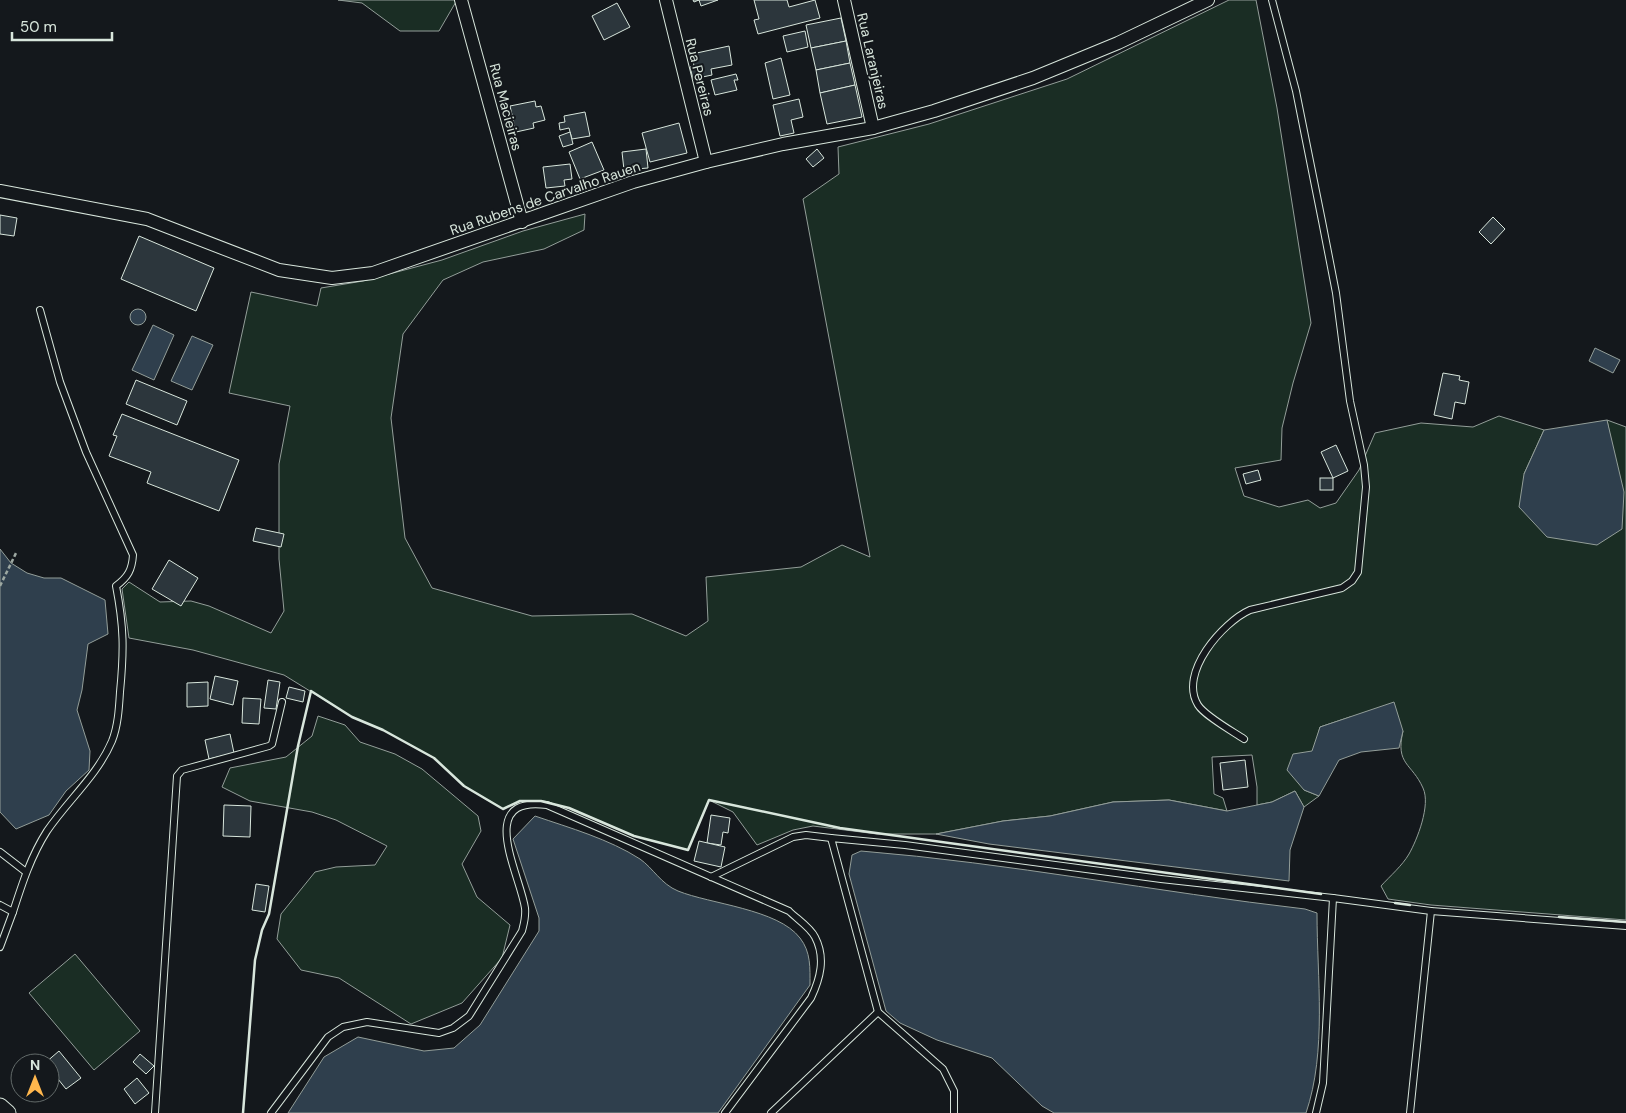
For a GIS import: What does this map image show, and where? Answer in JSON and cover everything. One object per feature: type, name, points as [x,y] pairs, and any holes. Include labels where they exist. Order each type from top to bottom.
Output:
[{"type":"street","name":"Rua Macieiras","points":[[461,0],[522,222]]},
{"type":"street","name":"Rua Pereiras","points":[[666,0],[706,162]]},
{"type":"street","name":"Rua Laranjeiras","points":[[844,0],[873,128]]},
{"type":"street","name":"Rua Rubens de Carvalho Rauen","points":[[0,191],[147,219],[279,270],[332,278],[373,273],[522,222],[585,197],[706,162],[784,144],[873,128],[934,111],[1033,78],[1118,43],[1208,0]]},
{"type":"street","points":[[0,1106],[8,1113]]},
{"type":"lane","points":[[1244,739],[1199,707],[1194,698],[1193,680],[1198,662],[1238,615],[1250,610],[1342,588],[1352,581],[1358,572],[1366,487],[1324,230],[1296,91],[1272,0]]},
{"type":"lane","points":[[0,947],[26,872],[46,832],[92,776],[112,741],[118,714],[124,646],[123,620],[116,586],[126,578],[132,568],[133,555],[83,443],[60,382],[40,310]]},
{"type":"lane","points":[[155,1113],[177,776],[182,770],[272,744],[282,702]]},
{"type":"lane","points":[[271,1113],[328,1038],[343,1027],[366,1022],[439,1033],[454,1028],[469,1016],[522,931],[526,917],[507,846],[505,828],[510,815],[521,806],[534,803],[546,805],[790,911],[815,936],[820,955],[821,978],[811,998],[725,1113]]},
{"type":"lane","points":[[711,877],[793,837],[806,835],[906,844],[1161,879],[1431,911],[1626,926]]},
{"type":"lane","points":[[830,838],[878,1012],[895,1030],[923,1050],[943,1069],[954,1091],[954,1113]]},
{"type":"lane","points":[[0,852],[26,872]]},
{"type":"lane","points":[[1316,1113],[1323,1083],[1333,898]]},
{"type":"lane","points":[[0,906],[13,912]]},
{"type":"lane","points":[[1410,1113],[1431,911]]},
{"type":"lane","points":[[771,1113],[878,1012]]},
{"type":"path","points":[[0,586],[17,551]]},
{"type":"green space","points":[[338,0],[457,0],[439,31],[400,31],[362,3]]},
{"type":"green space","points":[[1229,0],[1256,0],[1277,108],[1311,323],[1282,428],[1281,460],[1235,468],[1244,496],[1279,507],[1308,500],[1320,508],[1336,503],[1359,470],[1375,433],[1421,423],[1473,427],[1499,416],[1544,430],[1524,474],[1612,446],[1607,420],[1626,427],[1626,920],[1431,905],[1388,899],[1381,886],[1403,863],[1412,848],[1422,822],[1425,795],[1419,780],[1403,757],[1401,742],[1403,731],[1350,717],[1320,727],[1304,790],[1319,796],[1304,807],[1295,791],[1272,802],[1257,805],[1257,787],[1252,755],[1212,757],[1214,794],[1223,798],[1227,811],[1169,800],[1113,802],[1050,816],[1003,821],[936,834],[877,834],[813,826],[793,830],[757,845],[733,812],[709,800],[688,850],[634,836],[569,808],[541,801],[520,801],[503,809],[464,786],[434,758],[383,730],[352,717],[284,675],[193,650],[129,638],[122,589],[129,582],[160,602],[191,601],[209,606],[271,633],[284,611],[279,559],[279,464],[290,406],[229,393],[251,292],[317,306],[321,288],[363,281],[442,260],[523,231],[585,214],[584,230],[544,249],[483,262],[443,280],[403,334],[391,418],[405,538],[432,588],[532,616],[632,614],[686,636],[708,621],[706,577],[801,567],[842,545],[870,557],[803,199],[839,174],[838,147],[929,124],[1067,79]]},
{"type":"green space","points":[[318,716],[345,725],[360,742],[395,754],[422,769],[478,816],[481,831],[462,864],[477,897],[510,925],[502,958],[462,1003],[411,1024],[339,978],[301,970],[277,939],[281,914],[315,872],[336,867],[375,865],[387,846],[336,820],[312,812],[250,801],[222,787],[230,768],[286,757],[312,736]]},
{"type":"green space","points":[[75,954],[140,1031],[94,1070],[29,993]]},
{"type":"water","points":[[138,309],[144,311],[146,317],[144,323],[138,325],[132,323],[130,317],[132,311]]},
{"type":"water","points":[[153,325],[174,335],[154,380],[132,370]]},
{"type":"water","points":[[192,336],[213,345],[192,390],[171,381]]},
{"type":"water","points":[[1595,348],[1620,360],[1613,373],[1589,361]]},
{"type":"water","points":[[1607,420],[1624,492],[1622,529],[1597,545],[1547,537],[1519,507],[1524,474],[1544,430]]},
{"type":"water","points":[[0,549],[11,563],[27,573],[44,578],[61,578],[105,600],[108,634],[88,644],[82,690],[77,710],[90,751],[89,770],[66,791],[49,815],[16,829],[0,812]]},
{"type":"water","points":[[1394,702],[1403,731],[1399,748],[1361,752],[1339,760],[1319,796],[1304,790],[1287,770],[1293,754],[1312,751],[1320,727]]},
{"type":"water","points":[[1295,791],[1304,807],[1290,850],[1289,881],[989,844],[936,834],[1003,821],[1050,816],[1113,802],[1169,800],[1227,811],[1272,802]]},
{"type":"water","points":[[535,816],[589,834],[628,852],[640,859],[662,880],[678,891],[776,920],[790,928],[804,943],[809,960],[810,985],[718,1113],[288,1113],[324,1057],[358,1037],[424,1051],[454,1048],[480,1025],[539,931],[539,918],[513,839]]},
{"type":"water","points":[[861,851],[1028,870],[1305,909],[1317,913],[1319,1040],[1313,1089],[1306,1113],[1054,1113],[1042,1106],[992,1058],[937,1040],[900,1023],[886,1011],[849,874],[852,855]]},
{"type":"building","points":[[699,0],[718,0],[701,6]]},
{"type":"building","points":[[754,0],[787,0],[789,7],[815,0],[820,18],[758,34],[754,20],[759,19]]},
{"type":"building","points":[[617,3],[630,27],[604,40],[592,16]]},
{"type":"building","points":[[841,18],[846,41],[811,48],[806,25]]},
{"type":"building","points":[[805,31],[808,47],[787,52],[783,36]]},
{"type":"building","points":[[846,41],[850,63],[816,70],[811,48]]},
{"type":"building","points":[[729,46],[732,65],[711,69],[712,75],[693,79],[690,67],[694,66],[692,54]]},
{"type":"building","points":[[781,58],[790,95],[773,99],[765,63]]},
{"type":"building","points":[[850,63],[855,85],[820,93],[816,70]]},
{"type":"building","points":[[736,74],[738,80],[734,80],[737,90],[715,95],[711,80]]},
{"type":"building","points":[[855,85],[862,117],[827,124],[820,93]]},
{"type":"building","points":[[799,99],[803,117],[791,120],[794,133],[780,136],[773,105]]},
{"type":"building","points":[[535,101],[536,107],[541,106],[545,120],[533,123],[534,128],[516,132],[510,106]]},
{"type":"building","points":[[585,112],[590,136],[572,139],[569,128],[560,130],[559,123],[565,122],[564,116]]},
{"type":"building","points":[[679,123],[687,153],[650,162],[642,133]]},
{"type":"building","points":[[570,132],[573,144],[563,147],[559,136]]},
{"type":"building","points":[[592,142],[604,170],[580,179],[569,152]]},
{"type":"building","points":[[646,149],[648,168],[624,170],[622,152]]},
{"type":"building","points":[[817,149],[824,158],[813,167],[806,159]]},
{"type":"building","points":[[570,164],[572,179],[564,180],[565,186],[546,188],[543,167]]},
{"type":"building","points":[[0,215],[17,218],[14,236],[0,234]]},
{"type":"building","points":[[1493,217],[1505,229],[1491,244],[1479,232]]},
{"type":"building","points":[[139,236],[214,268],[196,311],[121,279]]},
{"type":"building","points":[[1443,373],[1460,376],[1459,380],[1469,382],[1465,404],[1455,402],[1452,419],[1434,415]]},
{"type":"building","points":[[136,380],[187,401],[177,425],[126,404]]},
{"type":"building","points":[[122,414],[239,460],[219,511],[147,483],[151,472],[109,456],[117,436],[113,435]]},
{"type":"building","points":[[1336,445],[1348,471],[1333,478],[1321,452]]},
{"type":"building","points":[[1258,470],[1261,480],[1246,484],[1243,474]]},
{"type":"building","points":[[1320,478],[1333,478],[1333,490],[1320,490]]},
{"type":"building","points":[[256,528],[284,534],[281,547],[253,541]]},
{"type":"building","points":[[169,560],[198,578],[181,606],[152,589]]},
{"type":"building","points":[[215,676],[238,681],[233,705],[210,699]]},
{"type":"building","points":[[268,680],[280,682],[276,709],[264,708]]},
{"type":"building","points":[[208,682],[208,706],[187,707],[187,683]]},
{"type":"building","points":[[289,687],[305,691],[303,702],[286,698]]},
{"type":"building","points":[[243,698],[261,699],[259,724],[242,723]]},
{"type":"building","points":[[230,734],[234,753],[209,759],[205,740]]},
{"type":"building","points":[[1245,760],[1248,787],[1223,790],[1220,763]]},
{"type":"building","points":[[224,805],[251,806],[250,837],[223,836]]},
{"type":"building","points":[[711,815],[730,818],[728,833],[723,832],[721,845],[707,843]]},
{"type":"building","points":[[699,841],[725,847],[721,867],[694,861]]},
{"type":"building","points":[[256,884],[269,886],[265,912],[252,910]]},
{"type":"building","points":[[59,1051],[81,1078],[66,1089],[60,1082],[60,1053],[57,1053]]},
{"type":"building","points":[[140,1054],[154,1066],[146,1074],[133,1062]]},
{"type":"building","points":[[137,1078],[149,1093],[135,1104],[124,1089]]},
{"type":"wall","points":[[243,1113],[255,960],[262,930],[269,914],[298,746],[311,691],[352,717],[383,730],[434,758],[464,786],[503,809],[520,801],[541,801],[569,808],[634,836],[688,850],[709,800],[840,828],[1321,894]]},
{"type":"wall","points":[[1395,903],[1410,905]]},
{"type":"wall","points":[[1559,917],[1626,922]]}]
